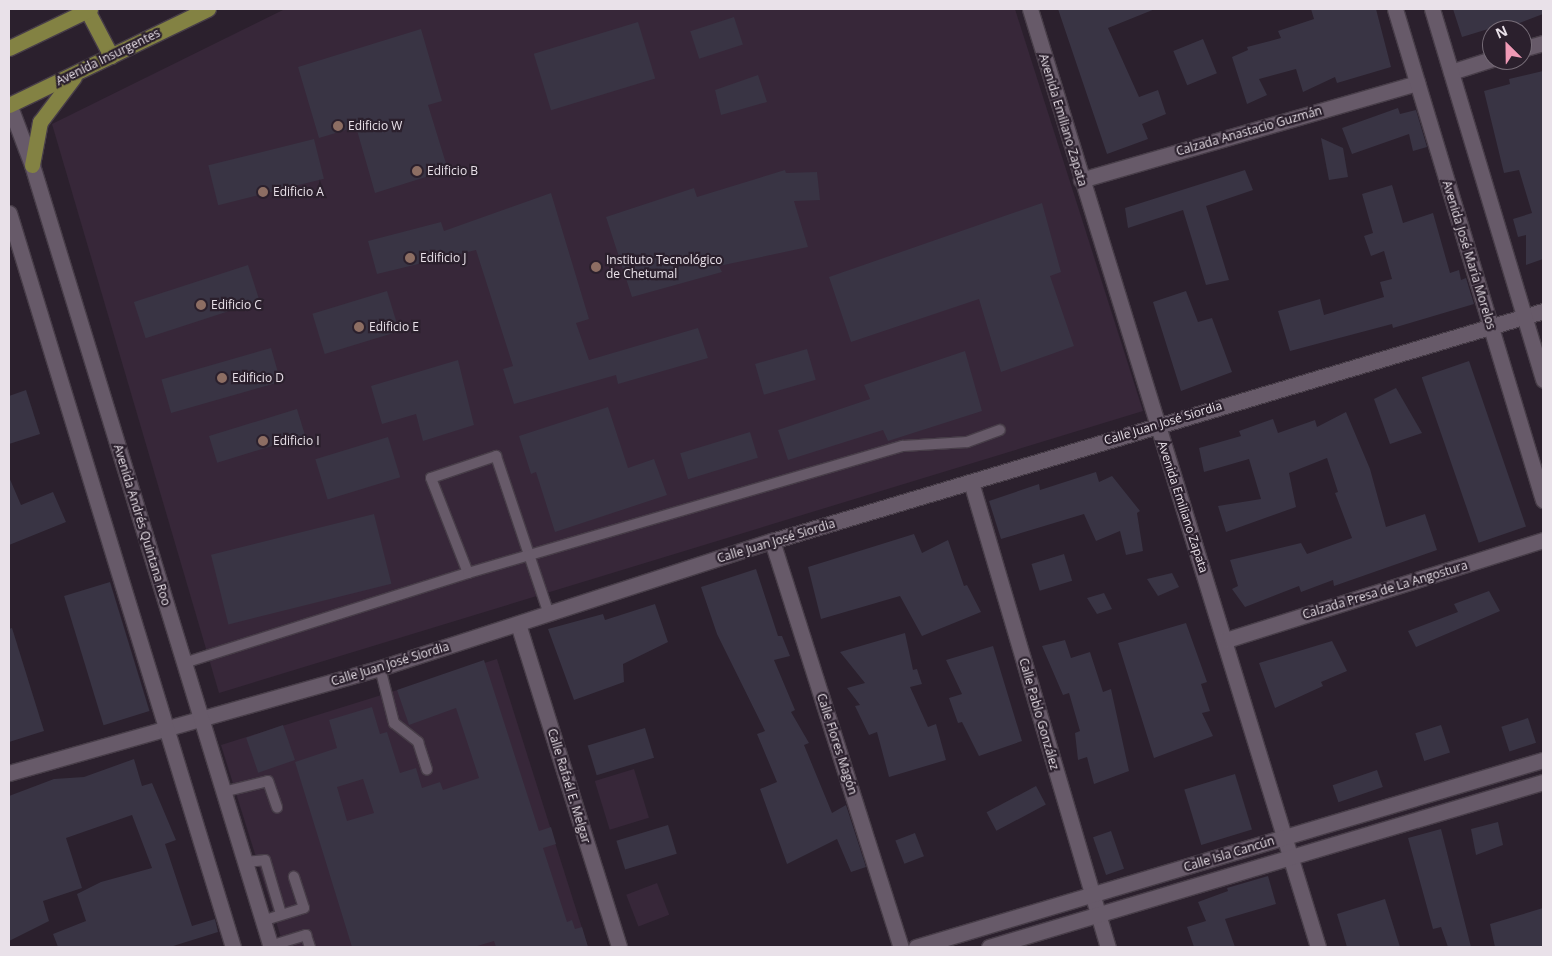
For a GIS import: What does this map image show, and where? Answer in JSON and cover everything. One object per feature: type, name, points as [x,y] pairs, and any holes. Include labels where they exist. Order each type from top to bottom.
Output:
[{"type":"main road","points":[[9,48],[88,9],[111,56]]},
{"type":"main road","name":"Avenida Insurgentes","points":[[9,105],[208,9]]},
{"type":"main road","points":[[32,165],[40,122],[52,102],[82,69]]},
{"type":"street","name":"Avenida Emiliano Zapata","points":[[1030,9],[1157,425],[1226,640],[1288,858],[1318,947]]},
{"type":"street","name":"Avenida José María Morelos","points":[[1394,9],[1543,500]]},
{"type":"street","points":[[1432,9],[1543,380]]},
{"type":"street","points":[[1451,72],[1482,62]]},
{"type":"street","name":"Calzada Anastacio Guzmán","points":[[1081,180],[1417,83]]},
{"type":"street","name":"Avenida Andrés Quintana Roo","points":[[9,105],[32,165],[270,947]]},
{"type":"street","points":[[9,213],[233,947]]},
{"type":"street","name":"Calle Juan José Siordia","points":[[9,773],[167,731],[380,668],[772,541],[1490,325],[1543,311]]},
{"type":"street","name":"Calle Pablo González","points":[[971,482],[1108,947]]},
{"type":"street","name":"Calzada Presa de La Angostura","points":[[1226,640],[1543,540]]},
{"type":"street","name":"Calle Flores Magón","points":[[772,541],[901,947]]},
{"type":"street","name":"Calle Rafaél E. Melgar","points":[[518,624],[619,947]]},
{"type":"street","name":"Calle Isla Cancún","points":[[916,947],[1543,760]]},
{"type":"street","name":"Calle Isla Cancún","points":[[989,947],[1543,782]]},
{"type":"lane","points":[[184,663],[468,573],[902,446],[967,442],[1000,430]]},
{"type":"lane","points":[[468,573],[431,478],[496,456],[549,614]]},
{"type":"lane","points":[[380,668],[394,723],[418,742],[427,770]]},
{"type":"lane","points":[[223,792],[268,781],[276,807]]},
{"type":"lane","points":[[244,862],[265,860],[281,914]]},
{"type":"lane","points":[[262,921],[304,908],[294,877]]},
{"type":"lane","points":[[270,947],[306,935],[310,947]]},
{"type":"shaded area","name":"Instituto Tecnológico de Chetumal","points":[[285,9],[1015,9],[1143,411],[219,693],[52,124]]},
{"type":"shaded area","points":[[497,659],[588,947],[284,947],[221,745]]},
{"type":"shaded area","points":[[634,769],[649,818],[610,830],[595,781]]},
{"type":"shaded area","points":[[657,883],[669,915],[638,927],[626,895]]},
{"type":"building","points":[[1058,9],[1155,9],[1108,28],[1139,97],[1158,90],[1166,114],[1142,124],[1148,139],[1107,154]]},
{"type":"building","points":[[1311,9],[1376,9],[1391,67],[1337,83],[1335,77],[1303,92],[1296,69],[1259,79],[1267,95],[1247,104],[1232,57],[1248,50],[1247,47],[1281,38],[1278,31],[1314,19]]},
{"type":"building","points":[[1453,9],[1543,9],[1543,14],[1527,20],[1482,20],[1482,31],[1462,37]]},
{"type":"building","points":[[734,17],[743,45],[699,59],[690,31]]},
{"type":"building","points":[[638,22],[655,78],[551,110],[534,54]]},
{"type":"building","points":[[421,29],[442,101],[428,105],[448,170],[375,193],[356,127],[319,138],[298,67]]},
{"type":"building","points":[[1203,39],[1217,73],[1187,85],[1173,51]]},
{"type":"building","points":[[1543,71],[1543,259],[1526,265],[1526,235],[1518,237],[1513,219],[1532,213],[1519,170],[1504,173],[1484,91],[1510,84],[1509,79]]},
{"type":"building","points":[[758,75],[767,102],[721,115],[715,90]]},
{"type":"building","points":[[1398,108],[1400,114],[1416,110],[1427,147],[1413,151],[1409,134],[1352,154],[1342,128]]},
{"type":"building","points":[[1321,138],[1343,148],[1348,177],[1329,180]]},
{"type":"building","points":[[314,139],[324,179],[218,205],[208,165]]},
{"type":"building","points":[[785,170],[786,173],[817,172],[820,200],[794,201],[808,247],[719,266],[722,272],[632,297],[606,217],[694,188],[697,197]]},
{"type":"building","points":[[1245,170],[1253,190],[1206,206],[1229,280],[1206,285],[1183,210],[1128,228],[1125,208]]},
{"type":"building","points":[[1392,185],[1403,223],[1433,213],[1450,273],[1459,270],[1461,280],[1466,278],[1474,304],[1393,328],[1392,324],[1290,351],[1278,311],[1320,299],[1324,315],[1384,297],[1380,282],[1392,279],[1384,251],[1371,256],[1364,236],[1373,233],[1362,194]]},
{"type":"building","points":[[551,193],[589,319],[576,323],[589,360],[698,328],[708,358],[618,384],[616,375],[514,404],[503,369],[513,366],[476,250],[377,274],[368,241],[441,222],[444,231]]},
{"type":"building","points":[[1042,203],[1061,272],[1050,276],[1074,346],[1001,372],[979,299],[851,342],[829,277]]},
{"type":"building","points":[[248,265],[260,301],[146,338],[134,302]]},
{"type":"building","points":[[387,291],[399,331],[325,354],[312,314]]},
{"type":"building","points":[[1186,291],[1198,322],[1212,318],[1232,372],[1181,391],[1153,302]]},
{"type":"building","points":[[271,348],[281,382],[171,413],[161,379]]},
{"type":"building","points":[[807,349],[816,380],[764,395],[755,364]]},
{"type":"building","points":[[965,351],[982,411],[888,441],[883,430],[788,460],[778,430],[870,399],[864,385]]},
{"type":"building","points":[[458,360],[474,425],[423,441],[416,414],[382,424],[371,386]]},
{"type":"building","points":[[1469,361],[1526,526],[1479,543],[1422,377]]},
{"type":"building","points":[[1396,388],[1422,433],[1390,444],[1374,399]]},
{"type":"building","points":[[26,390],[40,434],[9,444],[9,396]]},
{"type":"building","points":[[608,407],[628,468],[654,459],[667,495],[555,532],[536,472],[531,474],[519,436]]},
{"type":"building","points":[[297,409],[305,436],[217,463],[209,436]]},
{"type":"building","points":[[1346,412],[1370,469],[1386,527],[1425,514],[1437,550],[1334,586],[1333,580],[1301,592],[1299,586],[1245,607],[1232,589],[1238,586],[1230,560],[1301,543],[1307,554],[1352,538],[1335,493],[1338,492],[1327,458],[1289,473],[1296,507],[1226,532],[1218,506],[1261,499],[1249,459],[1204,472],[1199,448],[1241,436],[1239,431],[1273,419],[1278,433],[1315,420],[1317,427]]},
{"type":"building","points":[[750,432],[758,458],[688,479],[680,453]]},
{"type":"building","points":[[388,437],[400,477],[328,499],[315,459]]},
{"type":"building","points":[[1096,472],[1099,482],[1112,476],[1140,511],[1137,513],[1143,551],[1126,555],[1120,531],[1096,541],[1084,514],[1001,539],[989,501],[1039,484],[1040,490]]},
{"type":"building","points":[[9,477],[21,505],[53,492],[66,522],[9,545]]},
{"type":"building","points":[[374,514],[391,584],[228,625],[211,555]]},
{"type":"building","points":[[914,534],[922,553],[948,540],[964,586],[967,585],[981,612],[922,636],[900,596],[821,619],[808,567]]},
{"type":"building","points":[[1064,554],[1072,581],[1040,591],[1031,564]]},
{"type":"building","points":[[756,569],[778,636],[782,636],[790,656],[774,660],[795,710],[791,712],[809,743],[804,745],[832,813],[846,805],[866,867],[851,872],[837,839],[787,864],[760,789],[777,782],[757,734],[765,731],[717,634],[701,587]]},
{"type":"building","points":[[1172,573],[1179,587],[1158,596],[1147,579]]},
{"type":"building","points":[[110,582],[149,711],[104,725],[64,596]]},
{"type":"building","points":[[1489,591],[1500,611],[1416,647],[1408,631],[1458,612],[1454,604]]},
{"type":"building","points":[[1104,593],[1112,609],[1097,614],[1087,598]]},
{"type":"building","points":[[655,604],[668,642],[623,664],[624,682],[574,700],[548,629],[603,614],[605,620]]},
{"type":"building","points":[[1186,623],[1207,682],[1201,684],[1210,711],[1202,713],[1213,736],[1154,758],[1118,643]]},
{"type":"building","points":[[12,628],[44,731],[9,742],[9,629]]},
{"type":"building","points":[[905,633],[913,670],[917,669],[922,684],[910,687],[928,727],[936,724],[946,760],[889,777],[877,732],[869,735],[855,706],[860,705],[847,688],[865,683],[840,652]]},
{"type":"building","points":[[1065,640],[1071,658],[1090,652],[1103,692],[1111,689],[1129,771],[1094,784],[1087,757],[1078,760],[1075,733],[1080,731],[1069,693],[1063,695],[1042,646]]},
{"type":"building","points":[[1332,641],[1347,671],[1321,682],[1323,686],[1275,708],[1259,663]]},
{"type":"building","points":[[993,646],[1022,741],[979,756],[962,722],[958,723],[949,698],[962,694],[946,660]]},
{"type":"building","points":[[484,660],[539,831],[551,827],[556,844],[543,848],[567,922],[572,920],[575,929],[582,927],[588,947],[496,947],[494,941],[474,947],[352,947],[295,762],[337,748],[329,720],[372,707],[380,734],[387,732],[400,773],[416,768],[422,788],[440,782],[443,790],[479,778],[456,708],[409,725],[397,690]],"holes":[[[363,779],[374,813],[347,821],[337,787]]]},
{"type":"building","points":[[1528,718],[1536,743],[1509,751],[1501,727]]},
{"type":"building","points":[[283,725],[295,760],[258,773],[246,738]]},
{"type":"building","points":[[1441,725],[1450,753],[1424,761],[1415,733]]},
{"type":"building","points":[[645,728],[654,758],[597,775],[588,746]]},
{"type":"building","points":[[134,759],[142,786],[152,783],[176,840],[165,844],[192,926],[215,919],[218,932],[170,947],[58,947],[53,934],[86,921],[77,894],[101,882],[152,868],[132,815],[66,838],[82,888],[43,901],[49,921],[9,941],[9,796],[54,779],[84,777]]},
{"type":"building","points":[[1377,770],[1383,787],[1338,802],[1333,785]]},
{"type":"building","points":[[1235,774],[1252,829],[1201,845],[1184,789]]},
{"type":"building","points":[[1036,786],[1046,805],[996,831],[987,812]]},
{"type":"building","points":[[1498,822],[1503,845],[1476,855],[1471,829]]},
{"type":"building","points":[[668,825],[677,854],[625,869],[616,841]]},
{"type":"building","points":[[1441,829],[1471,947],[1448,947],[1441,927],[1433,929],[1408,838]]},
{"type":"building","points":[[1111,831],[1124,869],[1106,875],[1093,837]]},
{"type":"building","points":[[915,833],[924,856],[904,864],[895,841]]},
{"type":"building","points":[[1268,876],[1276,904],[1225,919],[1235,947],[1194,947],[1187,927],[1206,921],[1198,902],[1228,891],[1227,888]]},
{"type":"building","points":[[1385,899],[1400,947],[1347,947],[1337,914]]},
{"type":"building","points":[[1543,908],[1543,947],[1495,947],[1490,924]]},
{"type":"place","name":"Edificio W","points":[[338,126]]},
{"type":"place","name":"Edificio B","points":[[417,171]]},
{"type":"place","name":"Edificio A","points":[[263,192]]},
{"type":"place","name":"Edificio J","points":[[410,258]]},
{"type":"place","name":"Instituto Tecnológico de Chetumal","points":[[596,267]]},
{"type":"place","name":"Edificio C","points":[[201,305]]},
{"type":"place","name":"Edificio E","points":[[359,327]]},
{"type":"place","name":"Edificio D","points":[[222,378]]},
{"type":"place","name":"Edificio I","points":[[263,441]]}]
